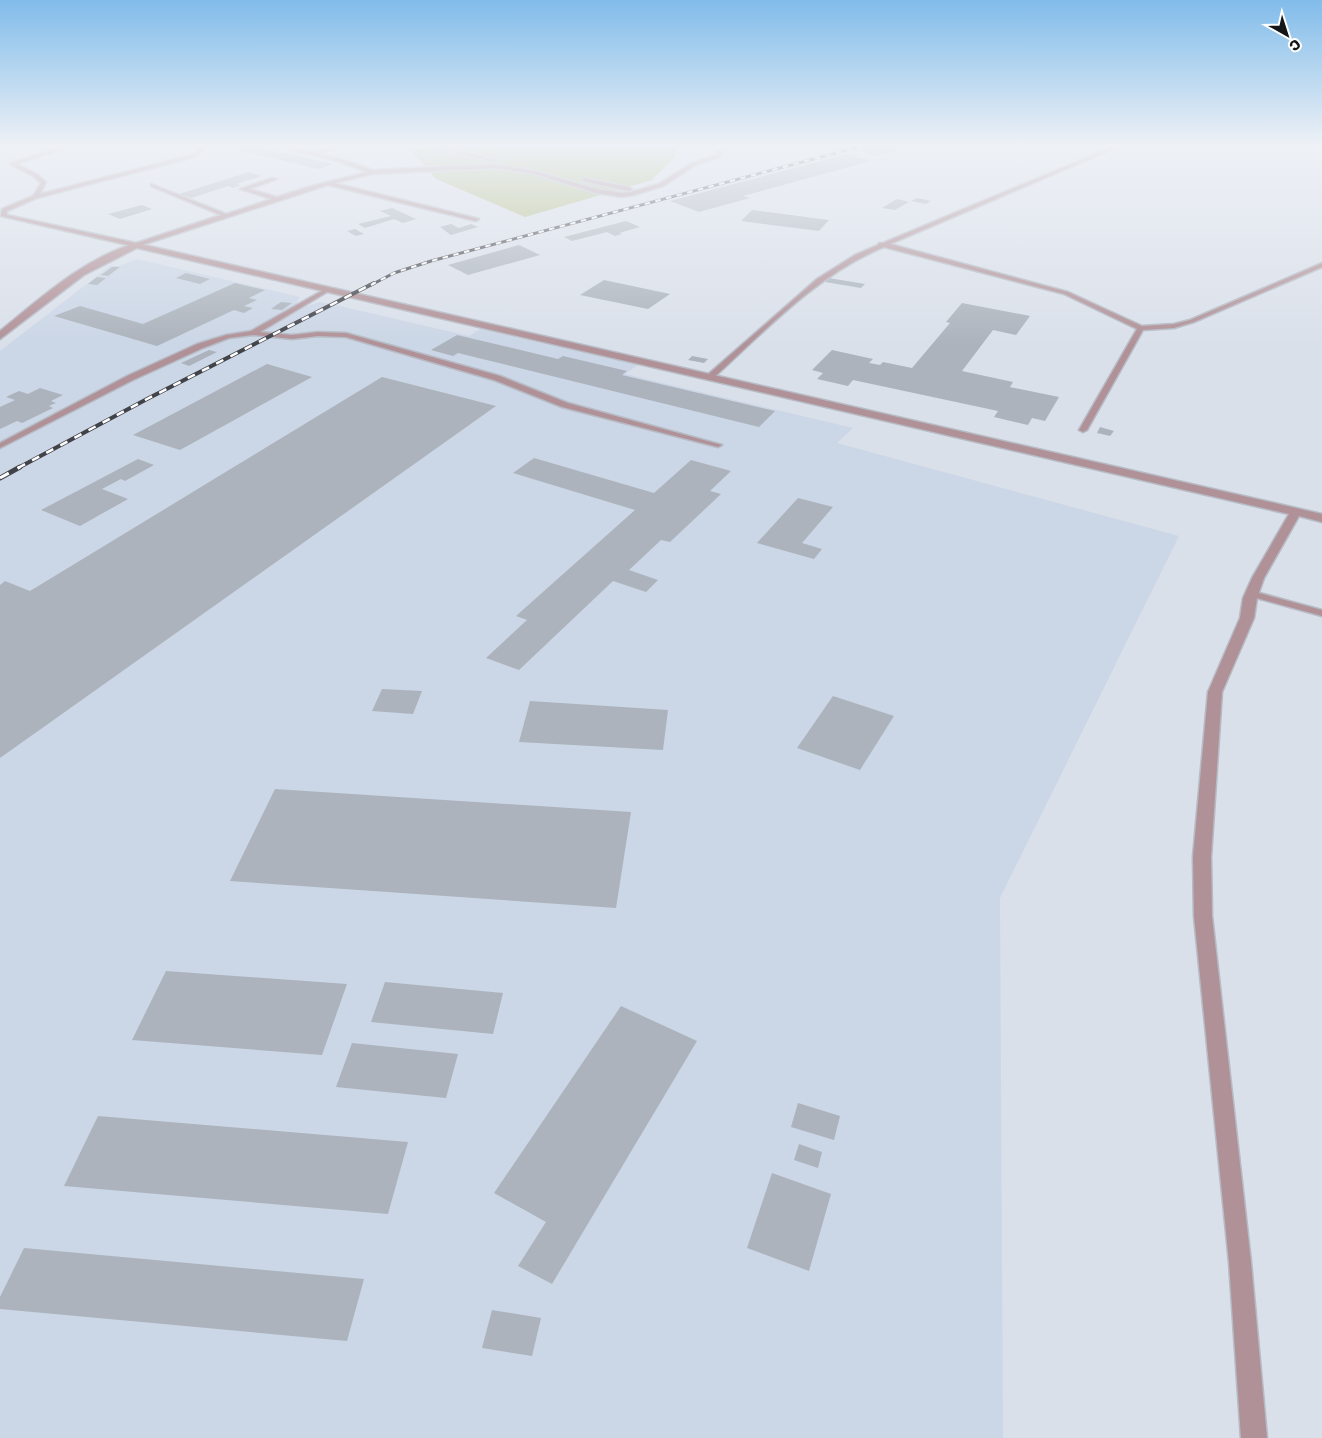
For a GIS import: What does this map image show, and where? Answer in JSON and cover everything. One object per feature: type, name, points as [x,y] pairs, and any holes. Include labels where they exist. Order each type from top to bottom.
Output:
[{"type":"street","points":[[0,336],[90,266],[108,256],[136,245],[1322,518]]},
{"type":"street","points":[[1254,1438],[1240,1262],[1203,916],[1202,857],[1215,692],[1247,618],[1252,594],[1258,578],[1296,512]]},
{"type":"lane","points":[[4,211],[4,216],[136,245],[242,211]]},
{"type":"lane","points":[[216,211],[227,216]]},
{"type":"lane","points":[[444,211],[476,219]]},
{"type":"lane","points":[[708,378],[819,280],[857,256],[881,244],[961,211]]},
{"type":"lane","points":[[881,244],[1066,293],[1141,328],[1174,326],[1192,321],[1322,265]]},
{"type":"lane","points":[[253,332],[329,289]]},
{"type":"lane","points":[[1083,430],[1141,328]]},
{"type":"lane","points":[[0,446],[130,378],[191,350],[228,336],[253,332],[292,337],[318,334],[346,335],[497,378],[565,405],[718,445]]},
{"type":"lane","points":[[1252,594],[1322,613]]},
{"type":"shaded area","points":[[137,259],[300,297],[296,303],[308,306],[320,302],[331,304],[469,336],[480,329],[638,365],[625,374],[853,428],[837,443],[1179,536],[1000,898],[1003,1438],[0,1438],[0,351],[110,266],[119,266]]},
{"type":"green space","points":[[511,211],[545,211],[525,217]]},
{"type":"building","points":[[119,211],[145,211],[120,219],[108,214]]},
{"type":"building","points":[[380,211],[399,211],[416,219],[403,223],[394,219],[365,228],[358,224],[391,216]]},
{"type":"building","points":[[751,211],[829,220],[819,231],[741,221]]},
{"type":"building","points":[[626,221],[640,227],[615,236],[607,232],[572,241],[564,237]]},
{"type":"building","points":[[451,224],[459,228],[471,224],[478,227],[451,235],[440,227]]},
{"type":"building","points":[[355,229],[364,234],[356,236],[347,231]]},
{"type":"building","points":[[519,245],[540,255],[468,275],[448,265]]},
{"type":"building","points":[[112,267],[120,267],[108,276],[101,275]]},
{"type":"building","points":[[186,273],[210,279],[200,284],[176,278]]},
{"type":"building","points":[[97,277],[106,278],[97,285],[88,284]]},
{"type":"building","points":[[829,278],[865,284],[861,288],[825,282]]},
{"type":"building","points":[[604,280],[670,294],[648,309],[580,295]]},
{"type":"building","points":[[235,283],[265,290],[249,298],[257,300],[244,306],[253,308],[244,313],[234,310],[157,346],[54,316],[80,306],[143,324]]},
{"type":"building","points":[[281,302],[292,303],[282,310],[271,309]]},
{"type":"building","points":[[962,303],[1030,316],[1016,335],[993,330],[962,371],[1013,382],[1010,387],[1059,397],[1045,421],[1032,418],[1028,425],[994,417],[998,411],[853,380],[848,386],[817,379],[823,373],[812,370],[832,350],[873,359],[869,363],[880,365],[883,362],[912,368],[950,323],[946,322]]},
{"type":"building","points":[[457,335],[558,359],[563,356],[627,371],[622,375],[775,411],[759,427],[458,353],[453,356],[431,350]]},
{"type":"building","points":[[209,350],[217,352],[189,366],[181,363]]},
{"type":"building","points":[[692,356],[708,359],[704,363],[688,360]]},
{"type":"building","points":[[267,364],[312,377],[180,450],[133,435]]},
{"type":"building","points":[[382,377],[496,406],[0,758],[0,585],[5,581],[30,591]]},
{"type":"building","points":[[40,388],[63,395],[51,401],[56,403],[49,406],[53,408],[22,423],[17,421],[0,429],[0,407],[15,400],[6,397],[19,391],[28,394]]},
{"type":"building","points":[[1100,427],[1114,431],[1110,436],[1097,433]]},
{"type":"building","points":[[534,458],[654,493],[691,460],[731,471],[710,491],[721,494],[670,542],[661,540],[629,570],[658,580],[646,592],[613,581],[519,670],[486,658],[527,620],[516,616],[635,510],[513,473]]},
{"type":"building","points":[[138,459],[154,465],[125,481],[121,479],[102,489],[128,499],[80,526],[41,510]]},
{"type":"building","points":[[798,498],[833,507],[802,543],[822,549],[814,559],[757,543]]},
{"type":"building","points":[[382,689],[422,691],[413,714],[372,711]]},
{"type":"building","points":[[833,696],[894,716],[860,770],[797,748]]},
{"type":"building","points":[[530,701],[668,710],[663,750],[519,742]]},
{"type":"building","points":[[275,789],[631,812],[616,908],[230,881]]},
{"type":"building","points":[[166,971],[347,984],[322,1055],[132,1040]]},
{"type":"building","points":[[385,982],[503,993],[493,1034],[371,1022]]},
{"type":"building","points":[[621,1006],[697,1041],[552,1284],[518,1266],[546,1222],[494,1193]]},
{"type":"building","points":[[352,1043],[458,1054],[446,1098],[336,1087]]},
{"type":"building","points":[[798,1103],[840,1116],[834,1140],[791,1127]]},
{"type":"building","points":[[98,1116],[408,1142],[388,1214],[64,1186]]},
{"type":"building","points":[[799,1144],[822,1152],[818,1168],[794,1160]]},
{"type":"building","points":[[772,1173],[831,1194],[809,1271],[747,1248]]},
{"type":"building","points":[[24,1248],[364,1279],[347,1341],[0,1309],[0,1297]]},
{"type":"building","points":[[492,1310],[541,1318],[532,1356],[482,1348]]},
{"type":"railway","points":[[371,285],[394,273],[431,261],[618,211]]},
{"type":"railway","points":[[18,468],[147,399],[374,283]]},
{"type":"railway","points":[[0,478],[20,467]]}]
